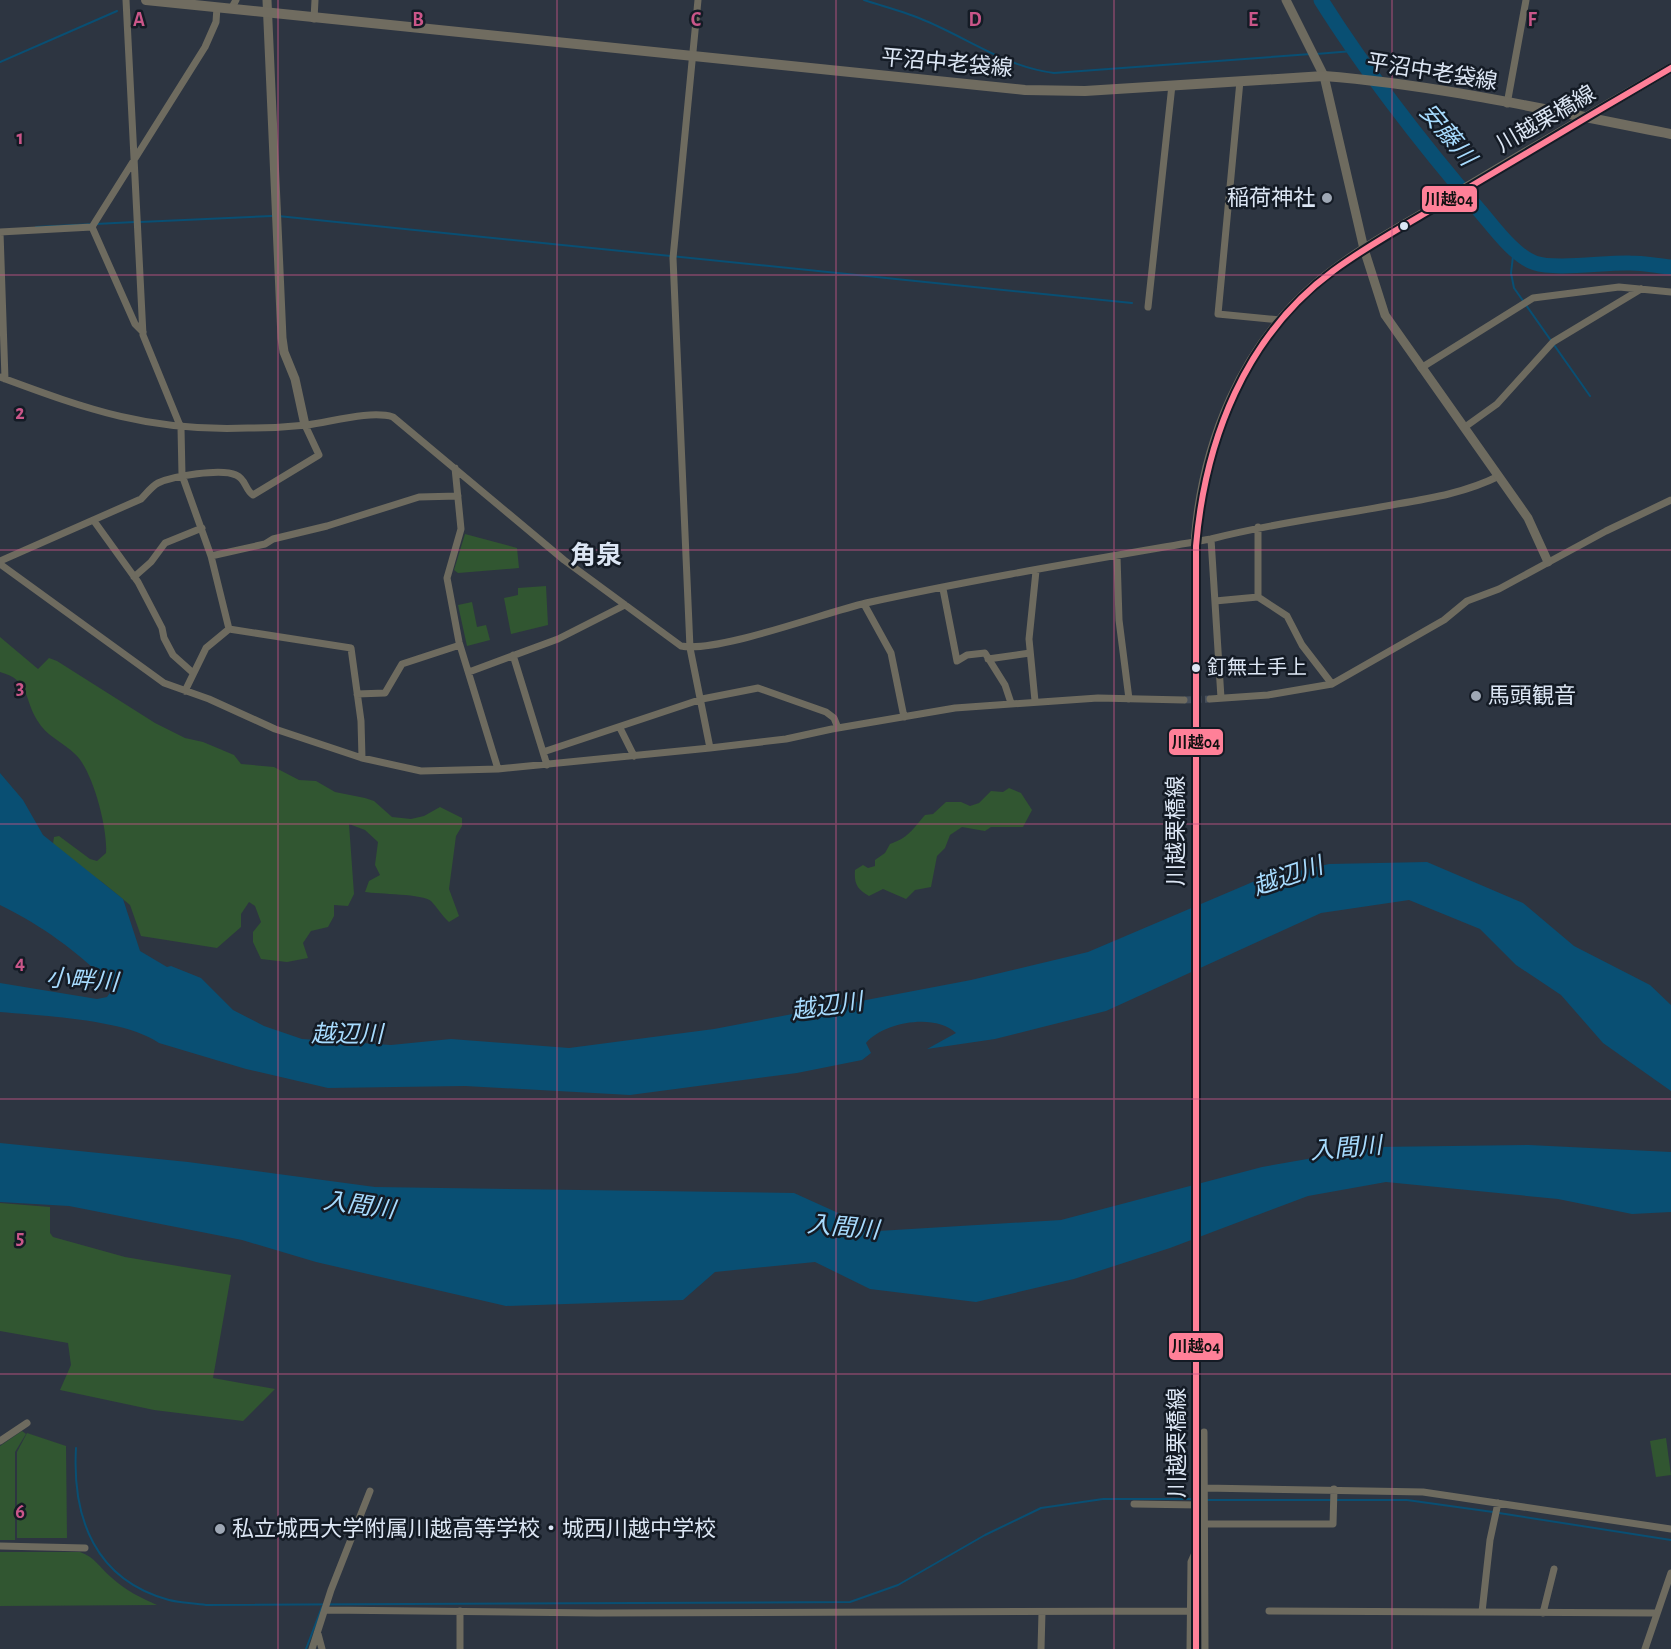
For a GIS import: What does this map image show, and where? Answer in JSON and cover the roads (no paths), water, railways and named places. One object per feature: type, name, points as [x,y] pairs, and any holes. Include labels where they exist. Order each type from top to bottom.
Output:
[{"type":"main road","name":"平沼中老袋線","points":[[146,0],[233,4],[268,13],[314,19],[1025,90],[1085,91],[1324,76],[1350,78],[1407,86],[1671,134]]},
{"type":"main road","name":"川越栗橋線","points":[[1197,1647],[1196,542],[1203,482],[1226,408],[1253,360],[1281,320],[1316,285],[1364,249],[1671,68]]},
{"type":"street","points":[[126,0],[143,333],[181,428],[182,475],[211,556],[229,629]]},
{"type":"street","points":[[267,0],[282,338],[284,352],[296,379],[305,425],[319,455],[253,495],[248,492],[243,480],[235,474],[182,475],[156,484],[141,499],[0,563],[164,683],[209,699],[275,729],[362,758],[421,771],[498,769],[710,748],[786,739],[904,717],[1011,703],[1129,699],[1184,700]]},
{"type":"street","points":[[314,19],[315,0]]},
{"type":"street","points":[[699,0],[673,258],[690,648],[710,748]]},
{"type":"street","points":[[1286,0],[1324,76],[1364,249],[1384,315],[1499,476],[1539,538],[1548,562]]},
{"type":"street","points":[[1507,104],[1526,0]]},
{"type":"street","points":[[92,227],[134,156],[205,47],[216,22],[218,3]]},
{"type":"street","points":[[1240,81],[1218,314],[1281,320]]},
{"type":"street","points":[[1148,307],[1172,86]]},
{"type":"street","points":[[92,227],[0,232],[3,378],[102,414],[181,428],[305,425],[385,415],[393,417],[564,560],[681,646],[690,648],[720,643],[864,604],[1211,539],[1258,527],[1458,492],[1499,476]]},
{"type":"street","points":[[92,227],[135,324],[143,333]]},
{"type":"street","points":[[1421,368],[1533,298],[1619,287],[1671,292]]},
{"type":"street","points":[[1465,427],[1497,405],[1553,342],[1641,289]]},
{"type":"street","points":[[455,468],[461,529],[447,578],[460,645],[498,769]]},
{"type":"street","points":[[211,556],[265,544],[273,539],[327,526],[419,497],[458,496]]},
{"type":"street","points":[[1209,699],[1268,695],[1332,684],[1444,620],[1467,601],[1499,589],[1671,500]]},
{"type":"street","points":[[94,521],[135,577],[162,628],[164,638],[173,655],[192,672]]},
{"type":"street","points":[[1258,527],[1258,597]]},
{"type":"street","points":[[135,577],[151,562],[165,543],[202,528]]},
{"type":"street","points":[[1211,539],[1221,698]]},
{"type":"street","points":[[1117,556],[1120,630],[1129,699]]},
{"type":"street","points":[[1035,701],[1030,652],[1036,571]]},
{"type":"street","points":[[943,589],[957,661],[967,655],[985,653],[1005,685],[1011,703]]},
{"type":"street","points":[[1215,600],[1258,597],[1287,615],[1302,645],[1332,684]]},
{"type":"street","points":[[864,604],[891,653],[904,717]]},
{"type":"street","points":[[469,672],[558,639],[625,605]]},
{"type":"street","points":[[185,691],[192,672],[206,648],[229,629],[351,648],[362,758]]},
{"type":"street","points":[[357,694],[385,693],[402,664],[460,645]]},
{"type":"street","points":[[988,659],[1030,652]]},
{"type":"street","points":[[513,655],[547,765]]},
{"type":"street","points":[[543,752],[702,699],[764,688],[826,712],[834,718],[838,728]]},
{"type":"street","points":[[620,728],[634,756]]},
{"type":"street","points":[[0,1441],[27,1423]]},
{"type":"street","points":[[1197,1647],[1205,1543],[1204,1432]]},
{"type":"street","points":[[1204,1488],[1423,1492],[1671,1529]]},
{"type":"street","points":[[1205,1524],[1333,1524],[1334,1489]]},
{"type":"street","points":[[312,1649],[370,1491]]},
{"type":"street","points":[[1482,1612],[1490,1540],[1498,1503]]},
{"type":"street","points":[[1134,1504],[1204,1505]]},
{"type":"street","points":[[1197,1647],[1190,1611],[1191,1562],[1205,1543]]},
{"type":"street","points":[[0,1546],[85,1548]]},
{"type":"street","points":[[1543,1612],[1554,1569]]},
{"type":"street","points":[[1645,1649],[1655,1613],[1671,1573]]},
{"type":"street","points":[[326,1610],[1190,1611]]},
{"type":"street","points":[[460,1611],[460,1649]]},
{"type":"street","points":[[1269,1611],[1655,1613]]},
{"type":"street","points":[[1041,1649],[1042,1612]]},
{"type":"street","points":[[318,1634],[322,1649]]},
{"type":"water","name":"越辺川","points":[[0,773],[23,800],[43,835],[123,899],[140,951],[167,967],[171,966],[201,978],[233,1010],[264,1026],[302,1039],[391,1045],[451,1039],[569,1048],[714,1029],[971,980],[1088,952],[1255,881],[1329,864],[1427,862],[1523,903],[1574,946],[1650,985],[1671,1005],[1671,1091],[1603,1043],[1561,995],[1516,965],[1480,929],[1409,900],[1321,913],[1106,1011],[995,1039],[927,1049],[956,1033],[936,1023],[910,1023],[897,1025],[874,1036],[866,1043],[871,1053],[862,1060],[797,1073],[630,1095],[465,1086],[328,1088],[246,1069],[105,1024],[60,1017],[0,1012],[0,983],[97,999],[107,997],[112,990],[110,983],[71,949],[31,922],[0,905]]},
{"type":"water","name":"入間川","points":[[0,1143],[188,1162],[375,1187],[794,1193],[878,1231],[1061,1220],[1262,1167],[1376,1147],[1529,1145],[1671,1152],[1671,1212],[1632,1214],[1558,1199],[1386,1182],[1308,1196],[1170,1248],[1074,1279],[976,1302],[870,1289],[815,1262],[715,1272],[683,1300],[506,1306],[316,1262],[242,1240],[69,1206],[0,1202]]},
{"type":"waterway","points":[[864,0],[903,12],[942,28],[1004,59],[1036,70],[1054,73],[1311,54]]},
{"type":"waterway","name":"安藤川","points":[[1321,0],[1373,77],[1414,131],[1497,232],[1519,254],[1544,265],[1640,263],[1671,267]]},
{"type":"waterway","points":[[0,62],[117,11]]},
{"type":"waterway","points":[[1316,54],[1353,51]]},
{"type":"waterway","points":[[140,222],[272,216]]},
{"type":"waterway","points":[[278,216],[1132,303]]},
{"type":"waterway","points":[[36,227],[135,222]]},
{"type":"waterway","points":[[1514,248],[1511,273],[1514,288],[1590,396]]},
{"type":"waterway","points":[[76,1448],[78,1498],[84,1522],[93,1543],[106,1562],[123,1578],[144,1591],[169,1600],[206,1605],[850,1602],[898,1585],[985,1535],[1041,1508],[1103,1499],[1191,1499]]},
{"type":"waterway","points":[[1206,1500],[1407,1500],[1493,1512]]},
{"type":"waterway","points":[[1499,1513],[1671,1540]]},
{"type":"waterway","points":[[306,1649],[322,1607]]},
{"type":"tunnel","points":[[1184,700],[1210,699]]},
{"type":"place","name":"稲荷神社","points":[[1327,198]]},
{"type":"place","name":"釘無土手上","points":[[1196,668]]},
{"type":"place","name":"馬頭観音","points":[[1476,696]]},
{"type":"place","name":"私立城西大学附属川越高等学校・城西川越中学校","points":[[220,1529]]},
{"type":"district","name":"角泉","points":[[596,556]]},
{"type":"water label","name":"小畔川","points":[[82,981]]}]
